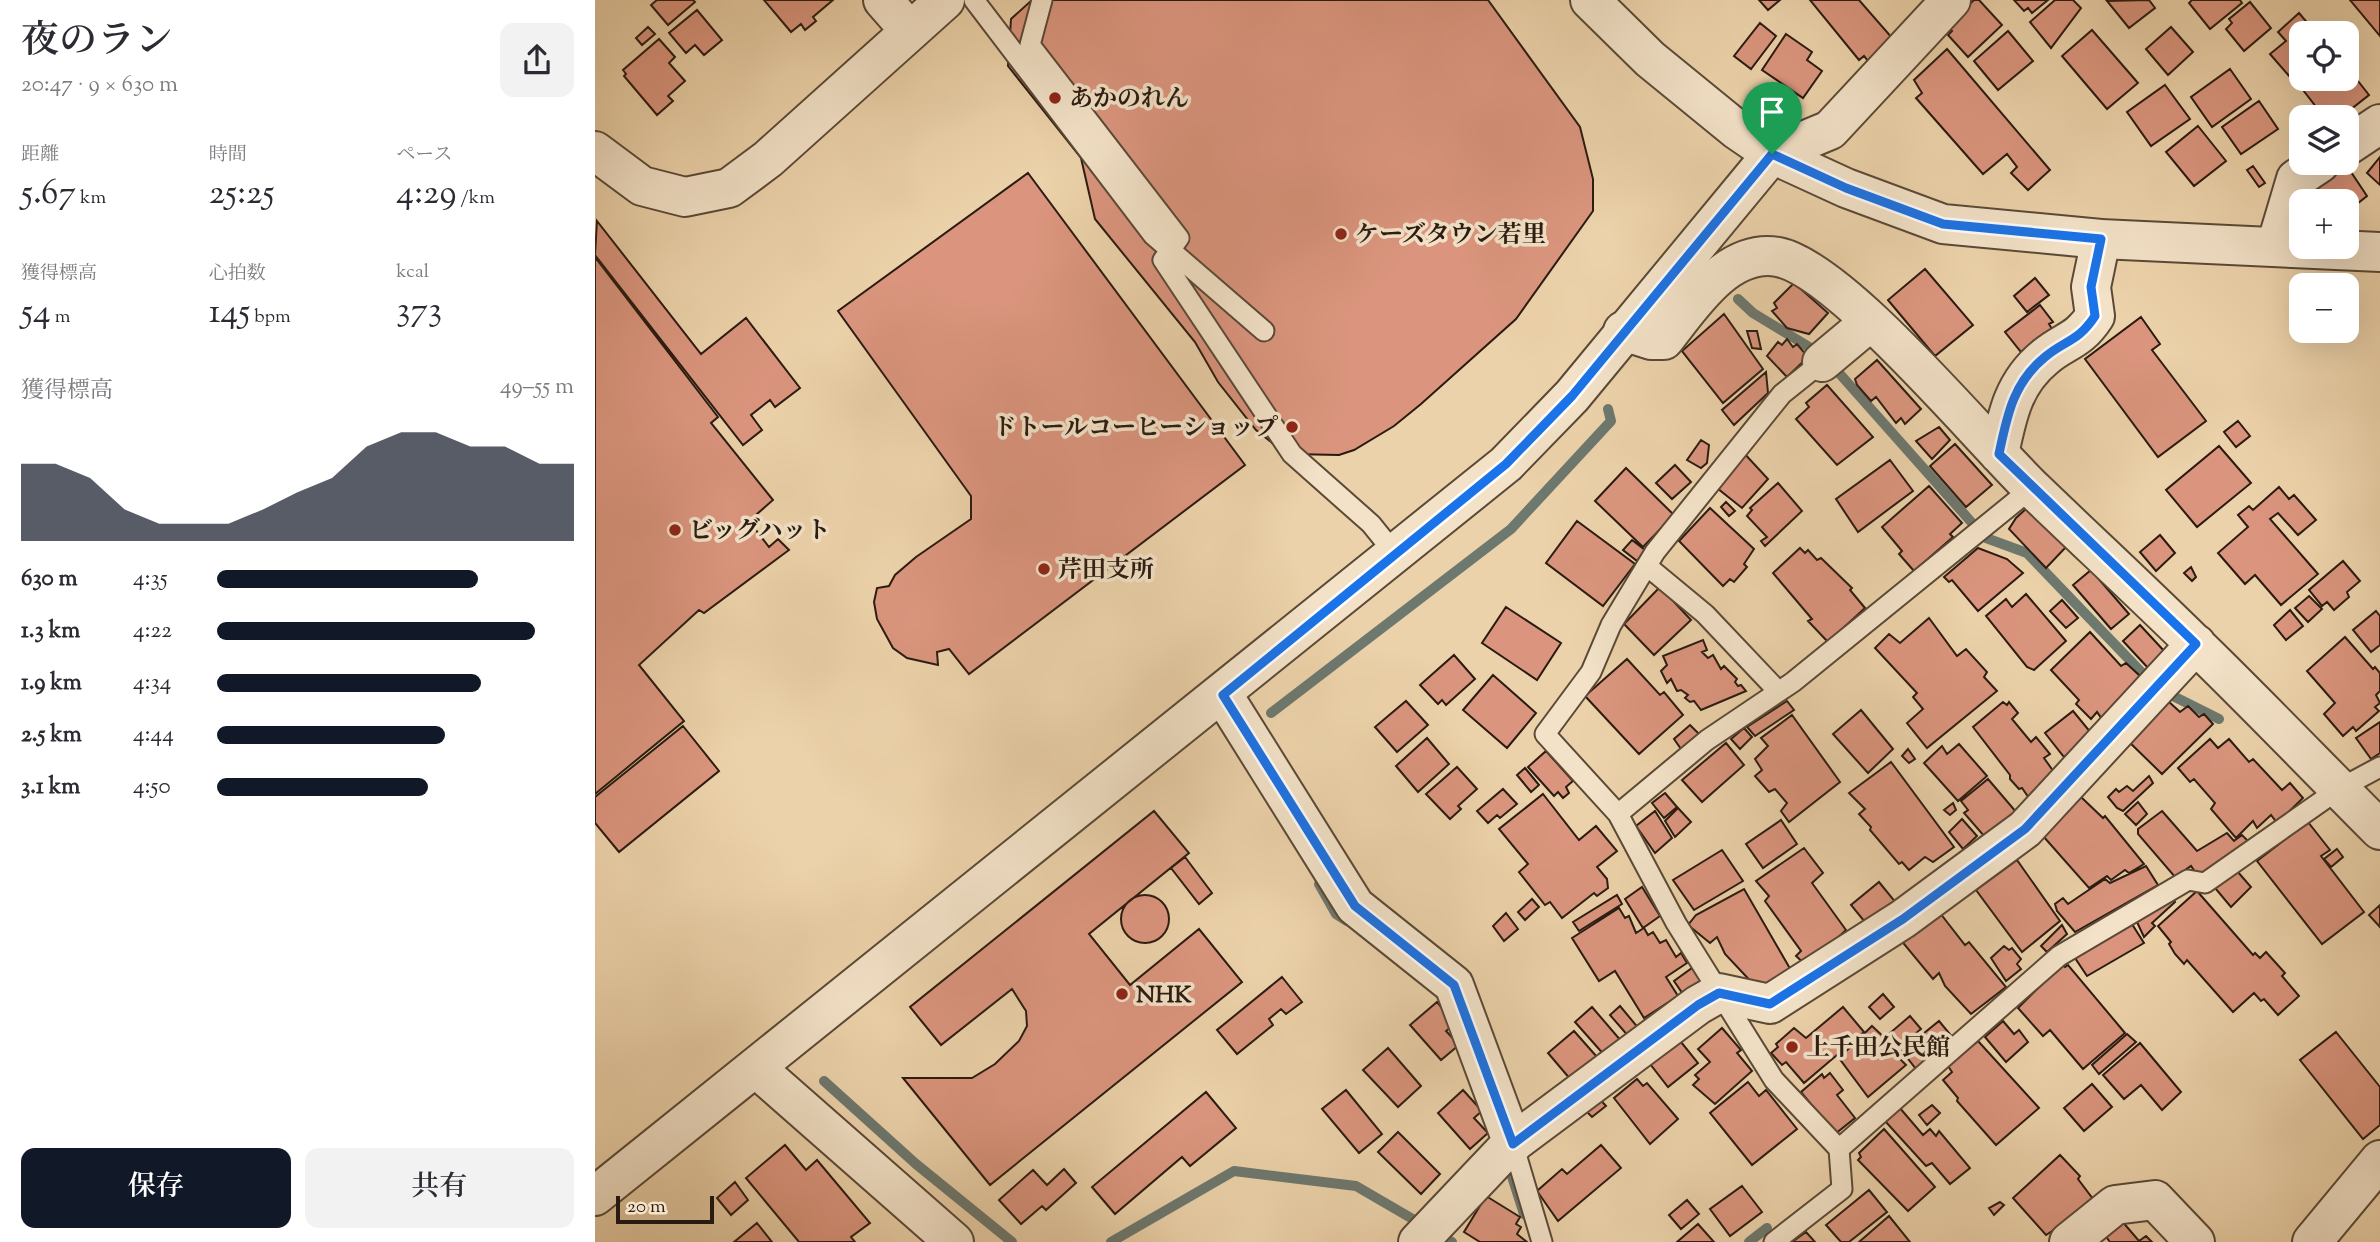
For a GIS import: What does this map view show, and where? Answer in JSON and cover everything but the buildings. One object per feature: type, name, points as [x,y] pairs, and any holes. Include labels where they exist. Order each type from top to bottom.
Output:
[{"type":"street","points":[[883,0],[910,31]]},
{"type":"street","points":[[595,151],[642,186],[685,197],[729,188],[768,159],[945,0]]},
{"type":"street","points":[[1590,0],[1650,60],[1737,130],[1772,154],[1846,188],[1943,224],[2101,239],[2380,252]]},
{"type":"street","points":[[595,1196],[1223,695],[1506,464],[1572,396],[1772,154],[1830,130],[1951,0]]},
{"type":"street","points":[[2359,138],[2380,124]]},
{"type":"street","points":[[2276,246],[2296,179],[2302,175]]},
{"type":"street","points":[[1999,454],[2010,402],[2022,380],[2046,356],[2085,332],[2095,316],[2091,287],[2101,239]]},
{"type":"street","points":[[1623,331],[1651,340],[1664,340],[1702,294],[1729,268],[1751,258],[1777,257],[1802,267],[1828,283],[1871,321],[2032,488],[2196,644],[2380,830]]},
{"type":"street","points":[[1822,362],[1871,321]]},
{"type":"street","points":[[1426,1233],[1505,1150],[1698,1005],[1719,993],[1770,1004],[1903,919],[2025,829],[2196,644]]},
{"type":"street","points":[[1223,695],[1355,906],[1454,985],[1505,1150]]},
{"type":"street","points":[[756,1068],[954,1242]]},
{"type":"street","points":[[2312,1242],[2380,1160]]},
{"type":"street","points":[[2069,1242],[2115,1205],[2155,1200],[2195,1242]]},
{"type":"lane","points":[[974,0],[1153,235],[1264,331]]},
{"type":"lane","points":[[1042,0],[1030,45],[1179,238],[1163,260],[1292,454],[1371,524],[1396,555]]},
{"type":"lane","points":[[1774,1242],[1842,1189],[1839,1150],[1774,1080],[1676,923],[1618,814],[1545,734],[1591,672],[1611,625],[1647,566],[1709,483],[1782,394],[1822,362]]},
{"type":"lane","points":[[1618,814],[1707,740],[1777,690],[1793,682],[2032,488]]},
{"type":"lane","points":[[1647,566],[1705,614],[1777,690]]},
{"type":"lane","points":[[1839,1150],[2059,956],[2188,880],[2205,883],[2339,789],[2380,767]]},
{"type":"lane","points":[[1505,1150],[1542,1242]]},
{"type":"waterway","points":[[1738,299],[1753,313],[1819,353]]},
{"type":"waterway","points":[[1831,364],[1973,524]]},
{"type":"waterway","points":[[1271,713],[1511,529],[1611,421],[1608,409]]},
{"type":"waterway","points":[[1986,538],[2027,553],[2146,677]]},
{"type":"waterway","points":[[2169,694],[2219,719]]},
{"type":"waterway","points":[[1319,884],[1336,914],[1347,921]]},
{"type":"waterway","points":[[824,1081],[916,1164],[1012,1242]]},
{"type":"waterway","points":[[1507,1161],[1524,1214]]},
{"type":"waterway","points":[[1111,1242],[1234,1171],[1356,1186],[1423,1225]]},
{"type":"waterway","points":[[1749,1242],[1767,1228]]},
{"type":"waterway","points":[[1436,1233],[1452,1242]]},
{"type":"place","name":"あかのれん","points":[[1055,98]]},
{"type":"place","name":"ケーズタウン若里","points":[[1341,234]]},
{"type":"place","name":"ドトールコーヒーショップ","points":[[1292,427]]},
{"type":"place","name":"ビッグハット","points":[[675,530]]},
{"type":"place","name":"芹田支所","points":[[1044,569]]},
{"type":"place","name":"NHK","points":[[1122,994]]},
{"type":"place","name":"上千田公民館","points":[[1792,1047]]},
{"type":"route","points":[[1772,154],[1846,188],[1943,224],[2101,239],[2091,287],[2095,316],[2085,332],[2046,356],[2022,380],[2010,402],[1999,454],[2196,644],[2025,829],[2001,844],[1903,919],[1770,1004],[1719,993],[1698,1005],[1513,1144],[1465,1007],[1454,985],[1355,906],[1223,695],[1506,464],[1572,396],[1735,195],[1772,154]]}]
